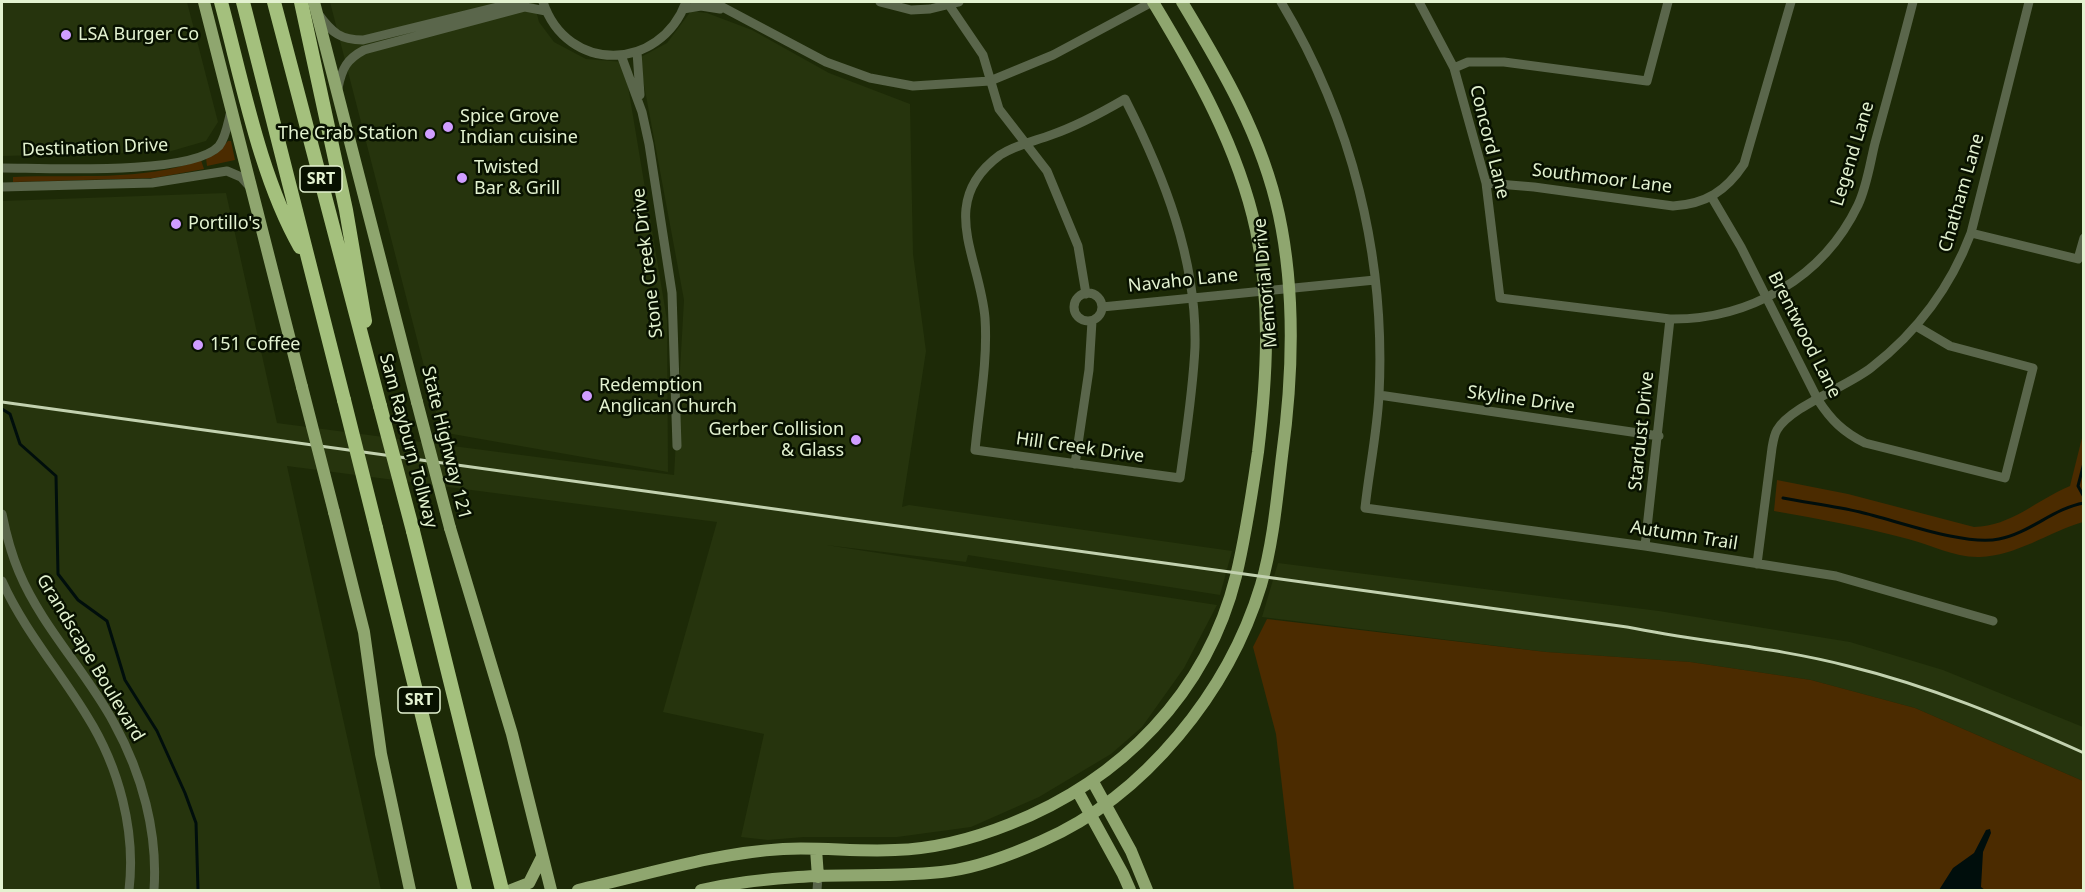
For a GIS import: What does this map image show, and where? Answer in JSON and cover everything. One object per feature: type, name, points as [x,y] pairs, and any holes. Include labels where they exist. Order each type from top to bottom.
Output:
[{"type":"highway","points":[[221,2],[250,111],[283,217],[310,263]]},
{"type":"highway","name":"SRT","points":[[243,2],[465,891]]},
{"type":"highway","name":"Sam Rayburn Tollway","points":[[274,2],[380,405],[502,891]]},
{"type":"highway","points":[[302,2],[363,299],[367,356]]},
{"type":"main road","points":[[204,2],[364,632],[381,754],[411,891]]},
{"type":"main road","name":"Memorial Drive","points":[[578,891],[721,856],[784,849],[898,850],[959,841],[1008,825],[1077,792],[1127,756],[1157,726],[1189,681],[1217,633],[1236,578],[1251,499],[1264,399],[1267,335],[1265,289],[1255,228],[1226,139],[1211,102],[1153,2]]},
{"type":"main road","name":"Memorial Drive","points":[[701,891],[727,885],[818,877],[872,878],[950,871],[978,864],[1044,841],[1091,814],[1146,770],[1182,733],[1208,698],[1229,661],[1262,582],[1276,504],[1290,401],[1292,336],[1279,216],[1252,128],[1218,60],[1182,2]]},
{"type":"main road","name":"State Highway 121","points":[[316,7],[450,528],[512,734],[551,891]]},
{"type":"main road","points":[[1093,782],[1131,851],[1147,891]]},
{"type":"main road","points":[[1077,792],[1091,814],[1130,891]]},
{"type":"main road","points":[[816,849],[818,877]]},
{"type":"main road","points":[[512,891],[529,883],[542,857]]},
{"type":"street","points":[[316,7],[331,31],[345,40],[363,40],[518,2]]},
{"type":"street","points":[[713,2],[826,62],[870,78],[913,86],[990,81],[1053,56],[1153,2]]},
{"type":"street","points":[[880,2],[911,10],[930,9],[947,2],[959,2]]},
{"type":"street","points":[[947,2],[983,55],[999,109],[1028,143],[1047,171],[1078,246],[1086,294]]},
{"type":"street","points":[[1281,2],[1303,38],[1344,138],[1365,209],[1375,280],[1379,395]]},
{"type":"street","name":"Concord Lane","points":[[1419,2],[1454,68],[1486,183],[1500,298]]},
{"type":"street","points":[[1454,68],[1468,62],[1504,62],[1647,81],[1668,2]]},
{"type":"street","name":"Southmoor Lane","points":[[1486,183],[1534,187],[1673,206],[1684,206],[1712,196],[1731,184],[1744,164],[1791,2]]},
{"type":"street","name":"Legend Lane","points":[[1500,298],[1670,319],[1695,320],[1729,314],[1792,284],[1825,255],[1840,236],[1859,203],[1913,2]]},
{"type":"street","name":"Chatham Lane","points":[[1757,564],[1768,472],[1777,430],[1790,416],[1871,369],[1916,326],[1944,290],[1960,262],[1971,233],[2030,2]]},
{"type":"street","points":[[337,90],[341,71],[350,57],[364,50],[525,7],[545,6],[566,38],[580,47],[596,53],[621,55],[637,52],[660,40],[672,28],[685,5],[729,10]]},
{"type":"street","name":"Stone Creek Drive","points":[[637,52],[642,112],[655,177],[672,293],[677,447]]},
{"type":"street","name":"Stone Creek Drive","points":[[621,55],[642,112]]},
{"type":"street","points":[[1028,143],[1090,119],[1125,99],[1156,160],[1180,233],[1192,297]]},
{"type":"street","name":"Destination Drive","points":[[2,168],[116,168],[176,162],[211,152],[219,145],[231,109]]},
{"type":"street","name":"Hill Creek Drive","points":[[1028,143],[1002,153],[984,169],[970,189],[964,216],[966,240],[985,317],[985,353],[975,450],[1180,478],[1191,403],[1195,345],[1192,297]]},
{"type":"street","name":"Destination Drive","points":[[2,187],[152,183],[227,171],[241,177],[252,189]]},
{"type":"street","name":"Brentwood Lane","points":[[1712,196],[1741,247],[1818,400],[1831,420],[1846,434],[1865,443],[2005,478],[2033,368],[1950,346],[1916,326]]},
{"type":"street","points":[[1971,233],[2078,259],[2084,238]]},
{"type":"street","name":"Navaho Lane","points":[[1102,307],[1265,289],[1375,280]]},
{"type":"street","points":[[1076,464],[1089,370],[1092,321],[1099,315],[1102,307],[1099,298],[1086,294],[1078,299],[1075,309],[1082,320],[1092,321]]},
{"type":"street","name":"Stardust Drive","points":[[1645,546],[1659,436],[1670,319]]},
{"type":"street","name":"Skyline Drive","points":[[1379,395],[1659,436]]},
{"type":"street","name":"Autumn Trail","points":[[1379,395],[1365,508],[1645,546],[1836,576],[1993,621]]},
{"type":"street","name":"Grandscape Boulevard","points":[[2,514],[18,571],[32,599],[109,715],[133,762],[144,792],[155,856],[154,891]]},
{"type":"street","name":"Grandscape Boulevard","points":[[2,581],[26,627],[92,724],[114,773],[126,814],[130,847],[129,891]]},
{"type":"street","points":[[92,724],[109,715]]},
{"type":"street","points":[[817,891],[818,877]]},
{"type":"shaded area","points":[[2,2],[187,2],[218,122],[206,141],[168,152],[2,156]]},
{"type":"shaded area","points":[[330,2],[534,2],[539,22],[554,42],[586,59],[624,62],[667,320],[668,472],[441,432]]},
{"type":"shaded area","points":[[691,11],[707,13],[752,30],[829,73],[910,104],[913,254],[926,351],[902,507],[909,505],[1232,551],[1220,595],[968,555],[966,562],[826,545],[1217,605],[1184,668],[1142,727],[1111,754],[1039,797],[971,827],[897,837],[804,837],[768,840],[741,837],[764,734],[663,712],[717,522],[287,466],[381,890],[2,890],[2,201],[226,193],[277,423],[674,475],[684,300],[639,58],[667,43]]},
{"type":"shaded area","points":[[228,141],[231,141],[235,160],[207,166],[206,158],[216,154]]},
{"type":"shaded area","points":[[201,160],[204,169],[154,178],[13,182],[13,177],[108,176],[155,172]]},
{"type":"shaded area","points":[[2083,434],[2083,522],[2006,553],[1971,557],[1875,531],[1774,511],[1777,480],[1848,494],[1974,527],[1988,526],[2012,517],[2070,486]]},
{"type":"shaded area","points":[[1278,563],[1659,611],[1850,642],[1943,670],[2083,727],[2083,781],[1915,708],[1811,680],[1690,662],[1546,652],[1262,617]]},
{"type":"shaded area","points":[[1267,619],[1546,652],[1690,662],[1811,680],[1915,708],[2083,781],[2083,890],[1294,890],[1276,734],[1253,647]]},
{"type":"shaded area","points":[[1990,829],[1991,833],[1983,852],[1981,887],[1985,890],[1939,890],[1953,868],[1974,853],[1986,830]]},
{"type":"waterway","points":[[2,409],[10,414],[20,444],[56,476],[58,574],[78,600],[107,621],[125,680],[157,731],[185,793],[196,823],[198,890]]},
{"type":"waterway","points":[[2084,463],[2078,486],[2084,497]]},
{"type":"waterway","points":[[1783,498],[1860,512],[1950,536],[1985,540],[1999,539],[2021,532],[2062,510],[2084,503]]},
{"type":"railway","points":[[2,402],[1627,627],[1765,649],[1821,659],[1908,683],[1997,715],[2084,753]]},
{"type":"place","name":"LSA Burger Co","points":[[66,35]]},
{"type":"place","name":"Spice Grove Indian cuisine","points":[[448,127]]},
{"type":"place","name":"The Crab Station","points":[[430,134]]},
{"type":"place","name":"Twisted Bar & Grill","points":[[462,178]]},
{"type":"place","name":"Portillo's","points":[[176,224]]},
{"type":"place","name":"151 Coffee","points":[[198,345]]},
{"type":"place","name":"Redemption Anglican Church","points":[[587,396]]},
{"type":"place","name":"Gerber Collision & Glass","points":[[856,440]]}]
